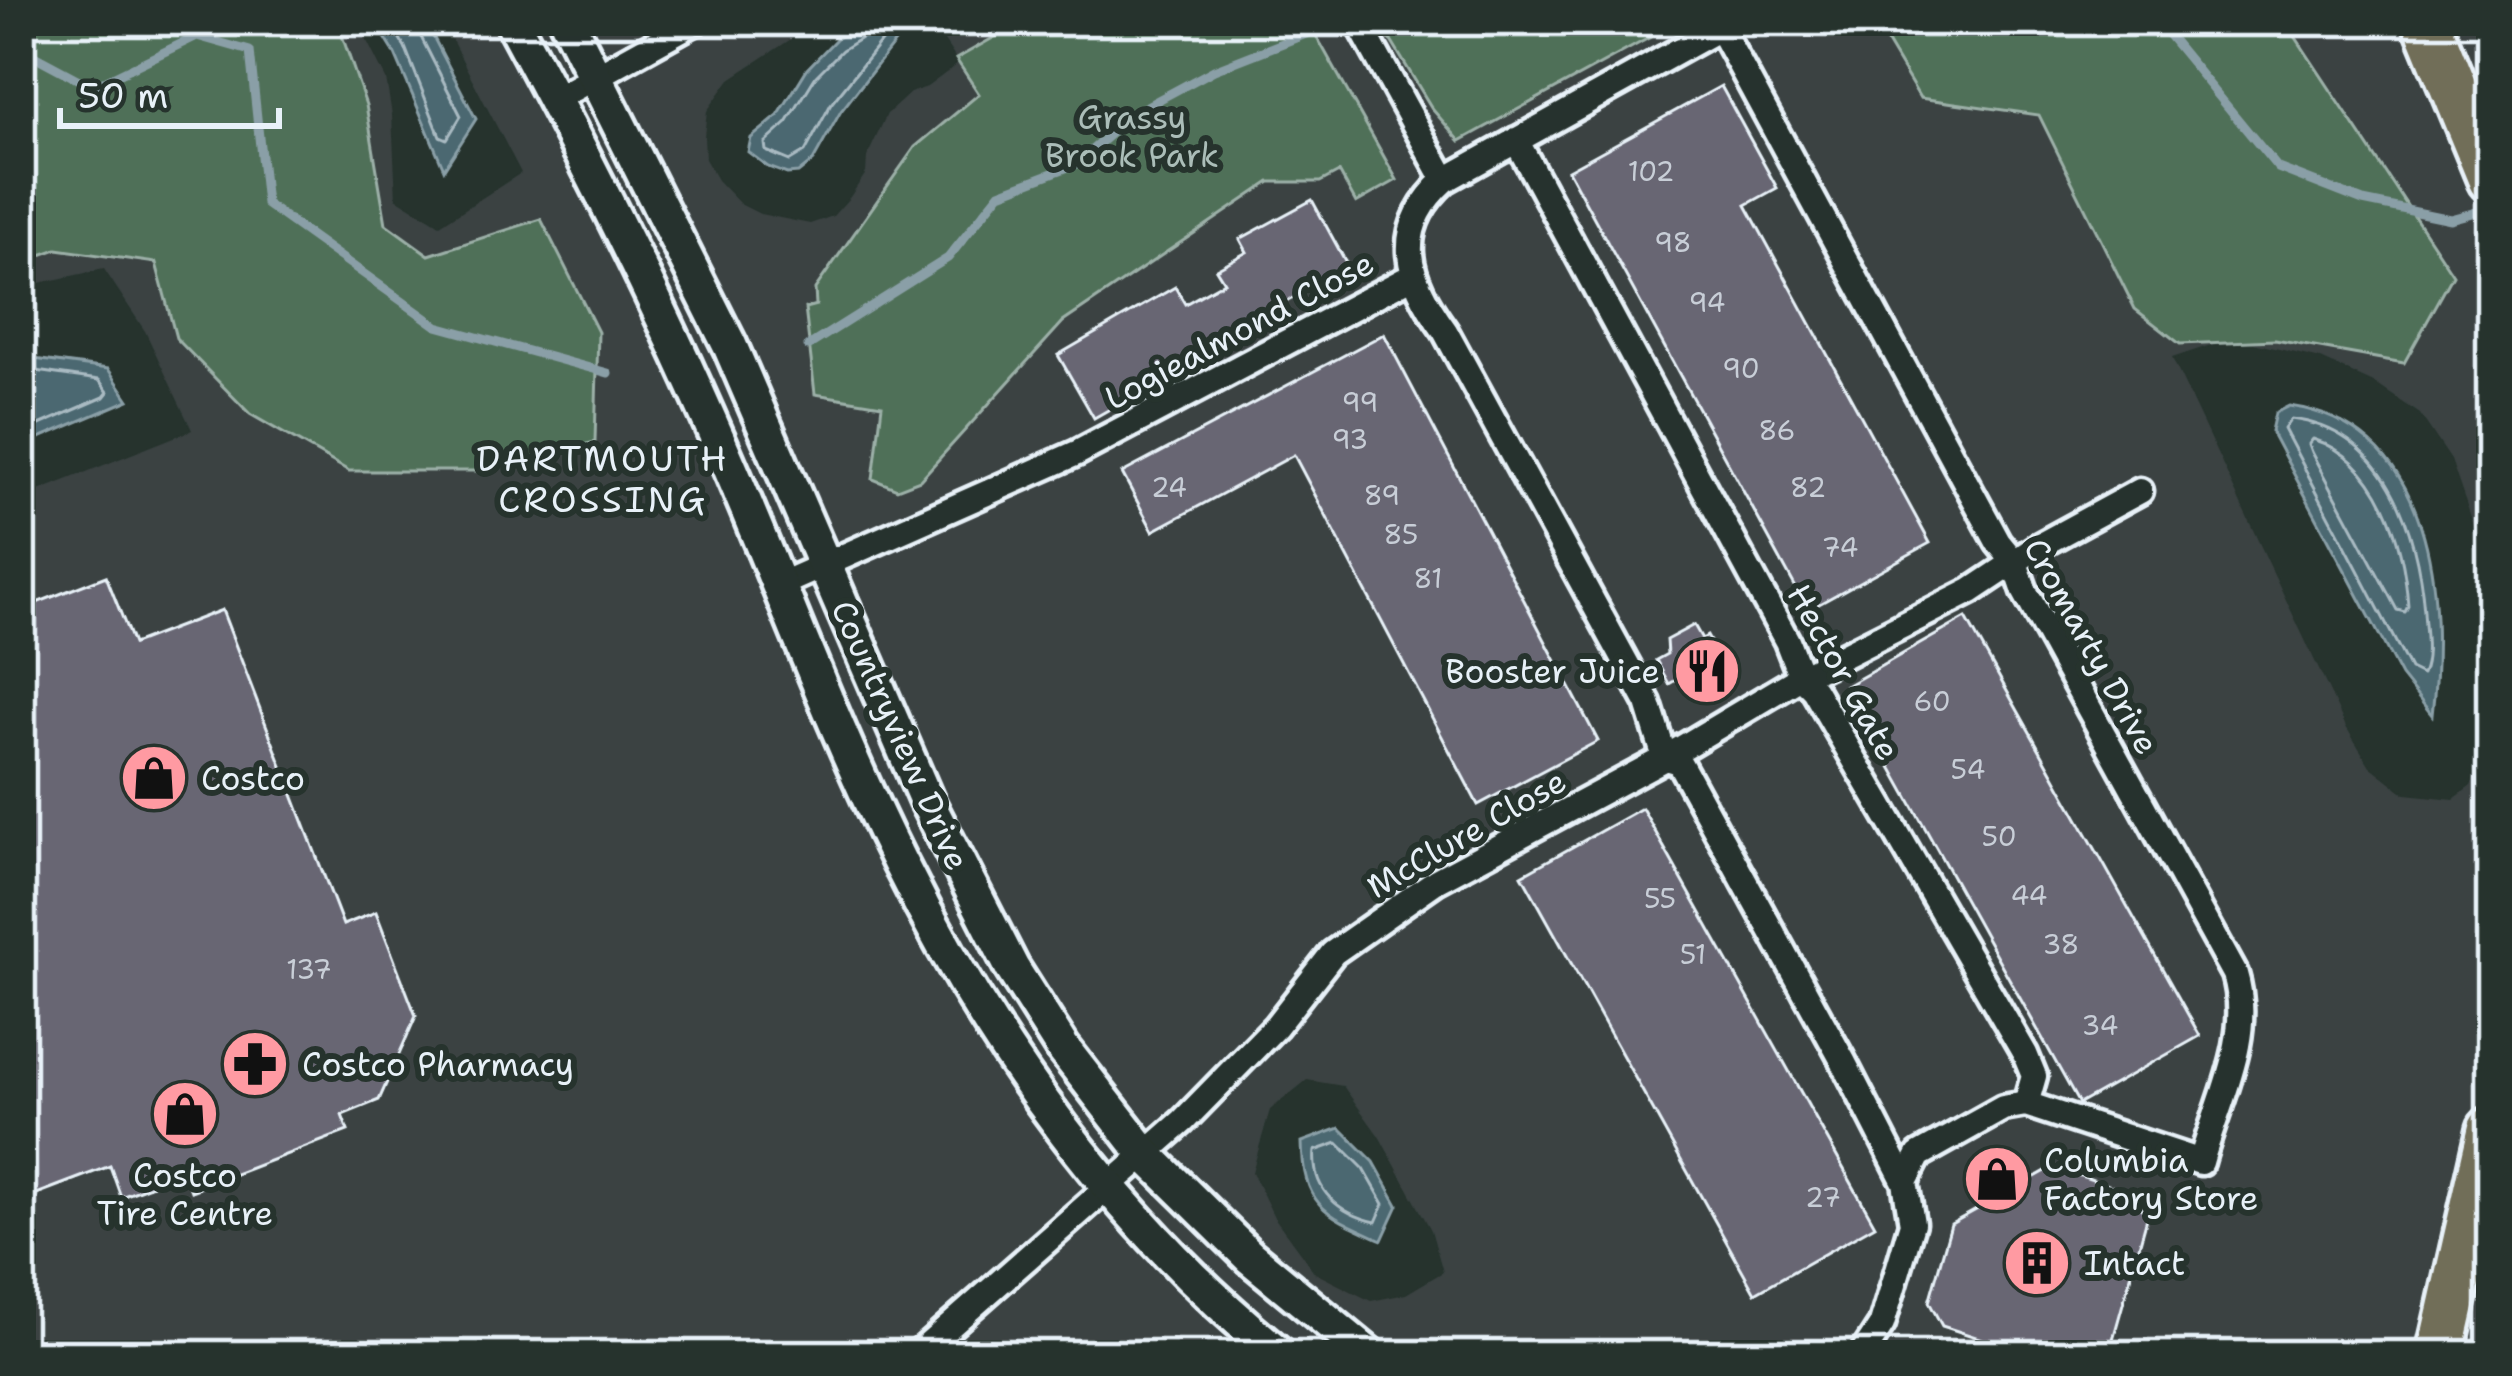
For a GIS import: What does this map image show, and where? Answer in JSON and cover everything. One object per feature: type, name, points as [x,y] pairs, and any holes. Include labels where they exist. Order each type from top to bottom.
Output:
[{"type":"highway","points":[[2426,21],[2487,164]]},
{"type":"highway","points":[[2440,1355],[2491,1130]]},
{"type":"street","name":"Countryview Drive","points":[[512,21],[678,351],[875,811],[923,908],[996,1035],[1109,1186],[1214,1298],[1280,1355]]},
{"type":"street","name":"Countryview Drive","points":[[567,21],[730,346],[935,821],[988,927],[1062,1048],[1145,1154],[1250,1257],[1369,1355]]},
{"type":"street","points":[[555,99],[696,21]]},
{"type":"street","points":[[1358,21],[1444,180],[1726,24]]},
{"type":"street","name":"Cromarty Drive","points":[[1726,24],[1998,542],[2014,563],[2025,592],[2234,974],[2243,1012],[2240,1035],[2200,1162],[2026,1104]]},
{"type":"street","name":"Hector Gate","points":[[1516,140],[1787,640],[1801,676],[2025,1054],[2034,1076],[2026,1104]]},
{"type":"street","name":"Logiealmond Close","points":[[779,585],[1077,453],[1412,276],[1410,244],[1418,216],[1444,180]]},
{"type":"street","points":[[1412,276],[1648,703],[1665,758],[1679,762],[1844,1061],[1905,1183],[1912,1223],[1882,1324],[1866,1354]]},
{"type":"street","name":"McClure Close","points":[[916,1355],[1145,1154],[1276,1026],[1333,953],[1436,881],[1665,758],[1801,676],[1971,591],[2140,491]]},
{"type":"street","points":[[1905,1183],[1919,1155],[1930,1146],[2002,1108],[2026,1104]]},
{"type":"shaded area","points":[[337,21],[357,21],[386,79],[396,198],[440,225],[521,173],[442,21],[819,21],[730,79],[707,111],[704,136],[705,159],[740,204],[760,214],[810,224],[833,216],[850,197],[866,173],[867,157],[887,114],[910,93],[927,87],[958,64],[980,93],[915,147],[873,479],[897,489],[920,479],[1063,322],[1270,182],[1320,182],[1339,172],[1396,179],[1308,21],[1379,21],[1433,109],[1460,141],[1680,21],[1874,21],[1920,98],[2039,115],[2135,309],[2246,339],[2404,363],[2453,275],[2285,21],[2491,21],[2491,576],[2451,460],[2420,414],[2376,384],[2321,359],[2245,341],[2220,342],[2172,358],[2346,727],[2370,766],[2406,794],[2454,799],[2471,786],[2491,738],[2491,1355],[21,1355],[21,498],[192,430],[145,331],[104,269],[21,287],[21,262],[57,249],[157,263],[176,338],[541,220],[429,255],[386,224],[366,105]],"holes":[[[1307,1080],[1343,1086],[1379,1136],[1431,1230],[1443,1272],[1406,1294],[1371,1301],[1315,1273],[1274,1217],[1252,1172],[1270,1110]]]},
{"type":"shaded area","points":[[931,21],[1023,21],[956,59]]},
{"type":"green space","points":[[21,21],[337,21],[366,105],[386,224],[429,255],[541,219],[598,332],[595,442],[483,471],[349,471],[250,414],[176,338],[156,263],[57,249],[21,262]]},
{"type":"green space","name":"Grassy Brook Park","points":[[1023,21],[1308,21],[1397,180],[1356,203],[1339,172],[1320,182],[1270,182],[1063,322],[920,480],[897,489],[873,479],[882,405],[815,394],[805,308],[816,305],[815,289],[915,147],[979,94],[956,59]]},
{"type":"green space","points":[[1379,21],[1680,21],[1460,141],[1433,110]]},
{"type":"green space","points":[[1874,21],[2285,21],[2453,275],[2404,363],[2275,340],[2180,344],[2135,309],[2039,115],[1920,98]]},
{"type":"water","points":[[375,21],[425,21],[476,119],[444,169],[394,52]]},
{"type":"water","points":[[869,21],[896,21],[903,32],[841,111],[813,161],[798,173],[787,174],[748,152],[751,138],[778,116],[807,69],[837,38]]},
{"type":"water","points":[[34,359],[108,369],[129,400],[21,446],[21,362]]},
{"type":"water","points":[[2289,406],[2338,421],[2375,447],[2402,482],[2420,524],[2431,571],[2436,620],[2432,715],[2401,676],[2271,431],[2275,413]]},
{"type":"water","points":[[1340,1128],[1374,1162],[1398,1205],[1382,1240],[1333,1215],[1307,1182],[1302,1142]]},
{"type":"building","points":[[1721,86],[1777,188],[1746,205],[1930,543],[1808,610],[1568,170]]},
{"type":"building","points":[[1312,200],[1349,268],[1208,344],[1212,351],[1094,418],[1058,355],[1175,287],[1185,304],[1224,282],[1216,269],[1247,252],[1240,239]]},
{"type":"building","points":[[1384,334],[1598,741],[1478,805],[1294,455],[1153,531],[1122,473]]},
{"type":"building","name":"Costco","points":[[106,576],[133,644],[222,610],[343,925],[376,912],[416,1016],[379,1100],[342,1115],[348,1131],[191,1191],[184,1173],[121,1197],[110,1166],[21,1200],[21,609]]},
{"type":"building","points":[[1966,618],[2200,1036],[2079,1104],[1846,686]]},
{"type":"building","points":[[1694,625],[1702,639],[1707,636],[1729,676],[1703,690],[1693,670],[1669,684],[1656,660],[1667,654],[1666,640]]},
{"type":"building","points":[[1642,808],[1875,1225],[1755,1293],[1522,875]]},
{"type":"building","name":"Intact","points":[[2053,1167],[2133,1193],[2147,1218],[2110,1350],[2100,1355],[2031,1355],[1942,1326],[1929,1302],[1951,1224]]},
{"type":"waterway","points":[[808,346],[948,258],[1000,193],[1076,164],[1134,113],[1214,70],[1339,21]]},
{"type":"waterway","points":[[2157,21],[2278,168],[2363,201],[2450,219],[2491,208]]},
{"type":"waterway","points":[[21,49],[92,87],[197,36],[250,51],[266,204],[437,326],[608,373]]},
{"type":"place","name":"Booster Juice","points":[[1707,671]]},
{"type":"place","name":"Costco","points":[[154,778]]},
{"type":"place","name":"Costco Pharmacy","points":[[255,1064]]},
{"type":"place","name":"Costco Tire Centre","points":[[185,1114]]},
{"type":"place","name":"Columbia Factory Store","points":[[1997,1179]]},
{"type":"place","name":"Intact","points":[[2037,1263]]},
{"type":"district","name":"DARTMOUTH CROSSING","points":[[603,478]]}]
